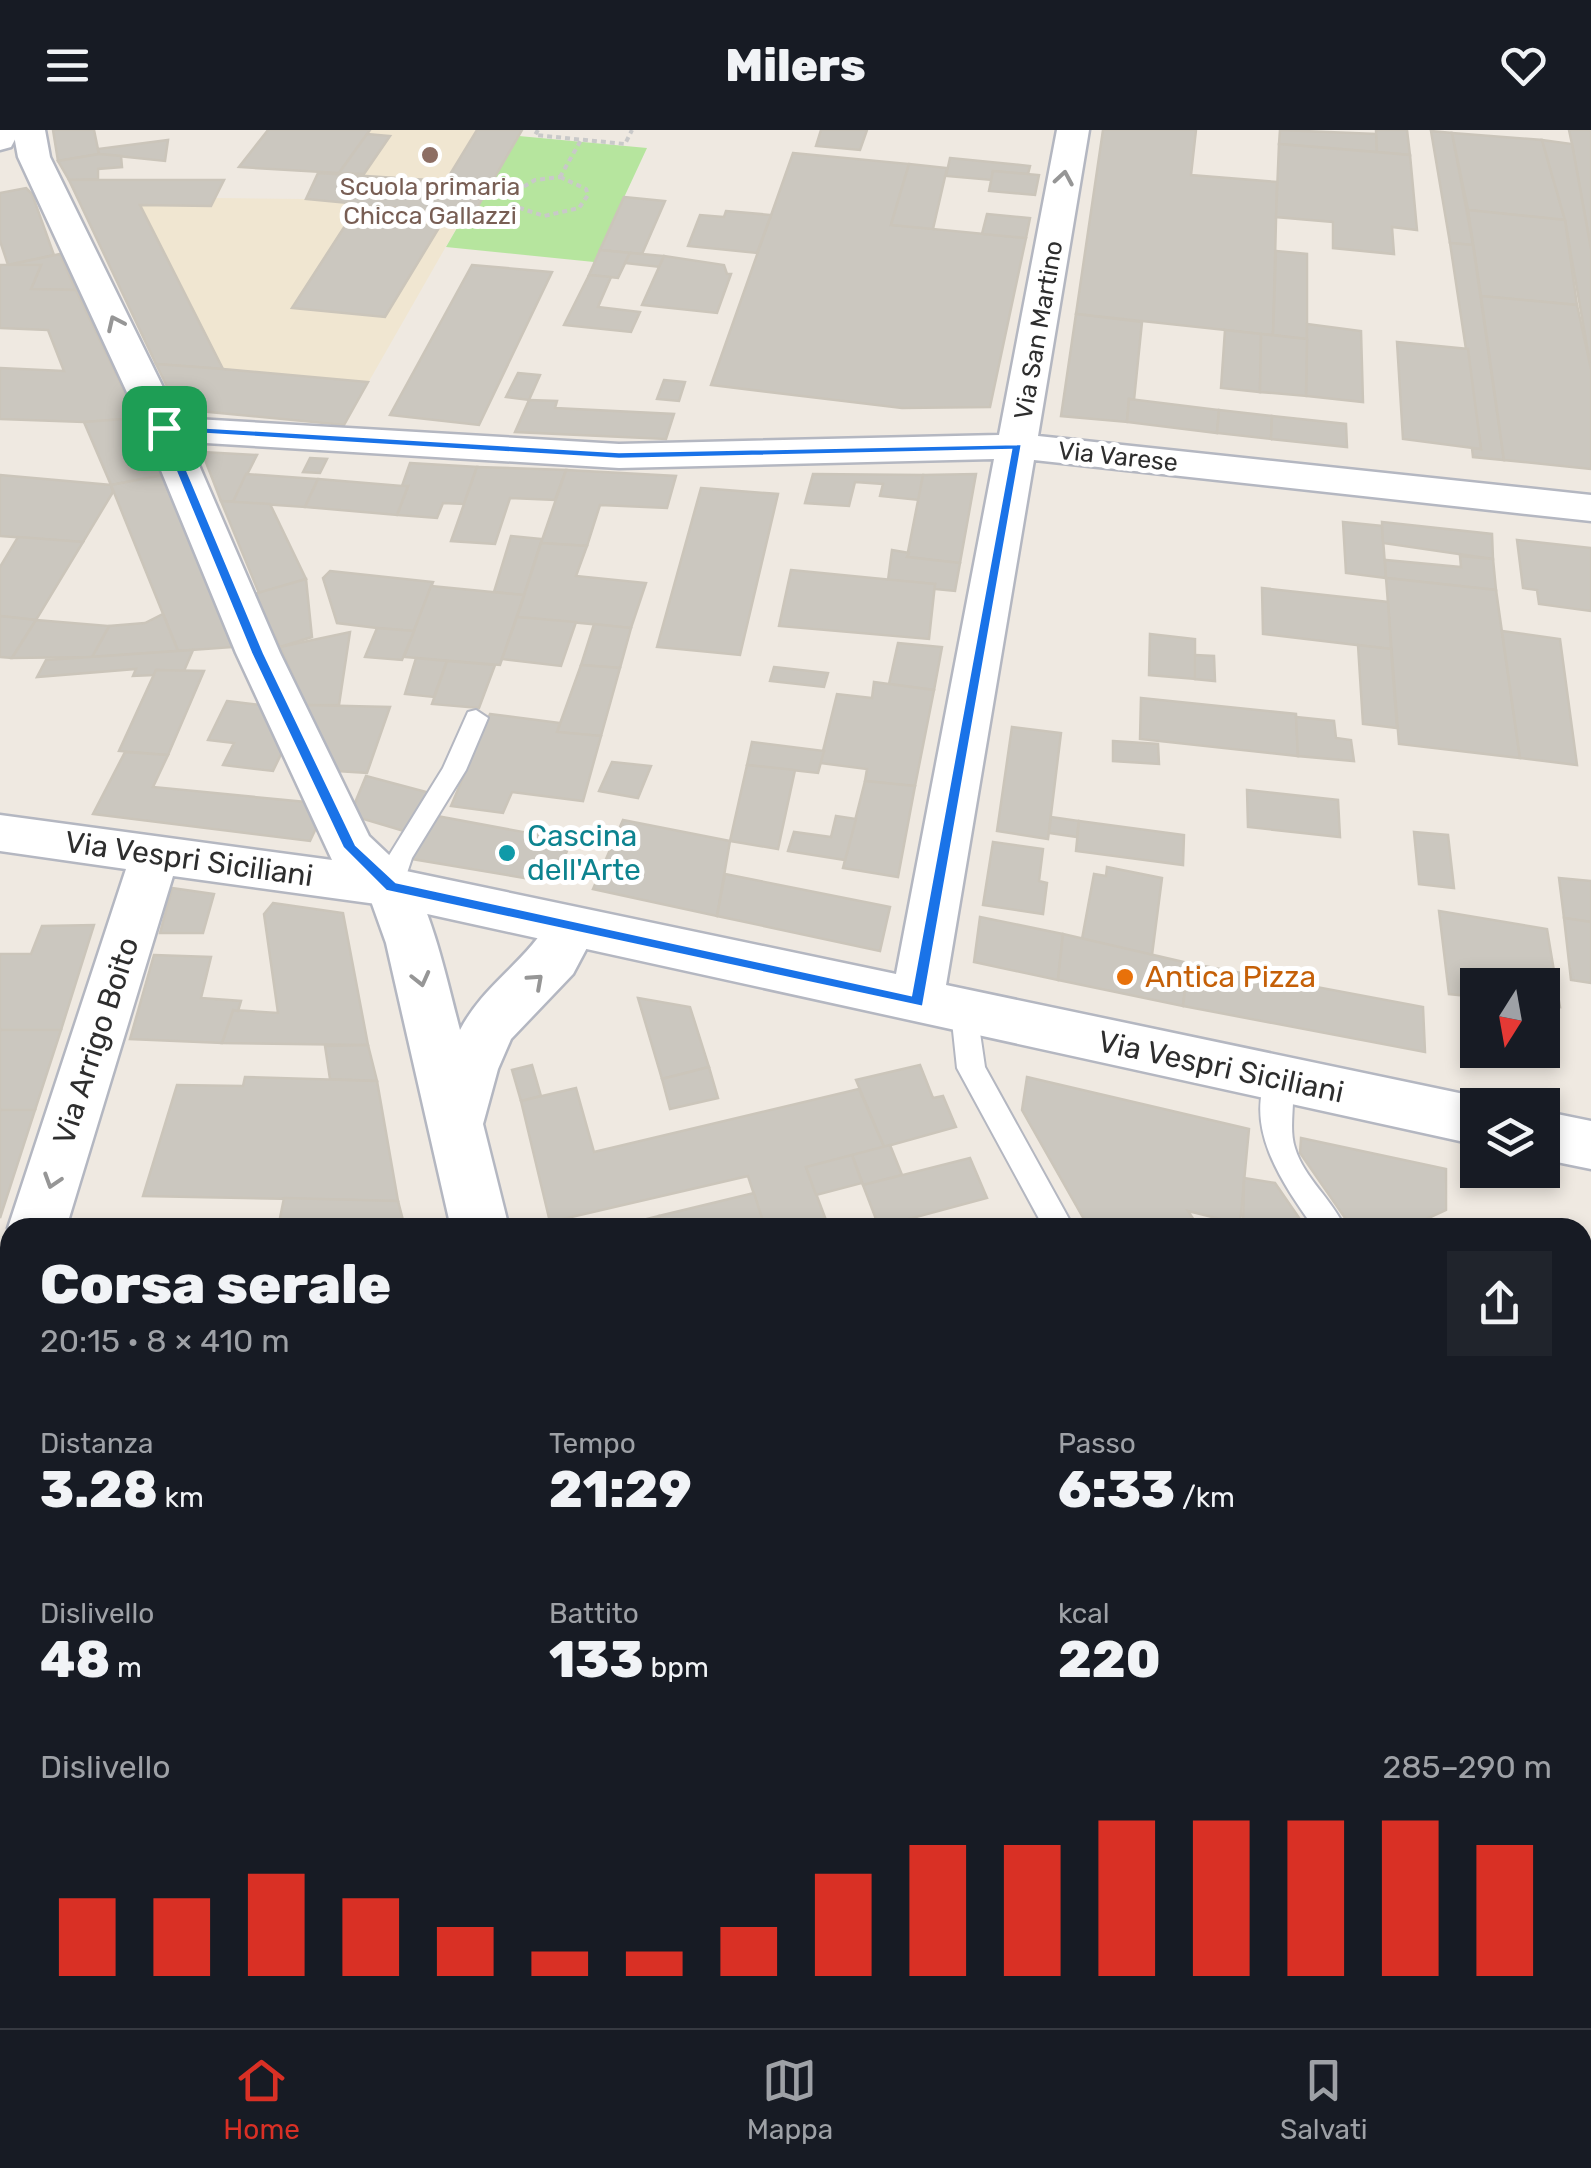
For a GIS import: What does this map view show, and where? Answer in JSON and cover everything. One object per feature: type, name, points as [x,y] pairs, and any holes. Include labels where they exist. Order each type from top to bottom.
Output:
[{"type":"street","points":[[0,140],[4,130]]},
{"type":"street","points":[[29,130],[34,157],[164,428],[258,653],[350,848],[391,886],[412,943],[458,1122],[478,1218]]},
{"type":"street","name":"Via San Martino","points":[[941,1007],[1018,447],[1073,130]]},
{"type":"street","name":"Via Varese","points":[[164,428],[619,456],[1018,447],[1591,508]]},
{"type":"street","name":"Via Vespri Siciliani","points":[[0,833],[391,886],[1460,1117]]},
{"type":"street","name":"Via Arrigo Boito","points":[[40,1218],[155,855]]},
{"type":"street","points":[[458,1122],[482,1038],[509,1004],[551,967],[572,927]]},
{"type":"street","points":[[1560,1139],[1591,1145]]},
{"type":"lane","points":[[391,886],[400,857],[454,770],[476,718]]},
{"type":"lane","points":[[941,1007],[1054,1218]]},
{"type":"lane","points":[[1279,1080],[1274,1122],[1279,1153],[1324,1218]]},
{"type":"path","points":[[538,130],[535,135],[624,144],[632,130]]},
{"type":"path","points":[[560,177],[581,140]]},
{"type":"path","points":[[487,191],[512,193],[526,182],[560,177],[581,184],[588,196],[579,208],[544,216],[514,206],[512,193]]},
{"type":"shaded area","points":[[370,130],[522,130],[473,215],[464,215],[344,425],[178,409],[140,205],[211,206],[216,198],[306,199],[318,173],[339,173]]},
{"type":"green space","points":[[519,136],[647,148],[594,262],[446,247],[465,214],[473,215]]},
{"type":"building","points":[[53,130],[94,130],[99,154],[58,161]]},
{"type":"building","points":[[268,130],[370,130],[339,173],[239,167]]},
{"type":"building","points":[[477,130],[522,130],[473,215],[306,199],[318,173],[446,181]]},
{"type":"building","points":[[821,130],[867,130],[860,150],[816,146]]},
{"type":"building","points":[[1103,130],[1196,130],[1191,175],[1277,182],[1273,335],[1076,314]]},
{"type":"building","points":[[1280,130],[1376,134],[1377,152],[1279,144]]},
{"type":"building","points":[[1376,130],[1407,130],[1410,155],[1377,152]]},
{"type":"building","points":[[1569,130],[1591,130],[1591,249],[1572,144]]},
{"type":"building","points":[[1431,131],[1452,133],[1473,245],[1450,243]]},
{"type":"building","points":[[1452,133],[1542,140],[1565,220],[1468,210]]},
{"type":"building","points":[[367,134],[390,136],[364,174],[339,173]]},
{"type":"building","points":[[168,140],[165,161],[99,154],[98,149]]},
{"type":"building","points":[[1542,140],[1572,144],[1591,249],[1591,369],[1565,220]]},
{"type":"building","points":[[1279,144],[1410,155],[1417,230],[1392,227],[1394,254],[1333,248],[1333,222],[1276,217]]},
{"type":"building","points":[[793,153],[909,164],[891,225],[1026,238],[990,407],[902,408],[711,385]]},
{"type":"building","points":[[99,154],[121,156],[122,167],[98,169],[98,179],[69,180],[58,161]]},
{"type":"building","points":[[950,158],[1030,166],[1028,174],[993,171],[992,180],[946,176]]},
{"type":"building","points":[[909,164],[947,168],[933,229],[891,225]]},
{"type":"building","points":[[993,171],[1039,175],[1035,195],[989,191]]},
{"type":"building","points":[[69,180],[224,180],[211,206],[140,205],[223,369],[156,364]]},
{"type":"building","points":[[26,188],[32,194],[54,255],[8,265],[0,241],[0,193]]},
{"type":"building","points":[[624,197],[665,201],[642,254],[600,250]]},
{"type":"building","points":[[1468,210],[1565,220],[1577,305],[1481,296]]},
{"type":"building","points":[[429,211],[465,214],[459,224],[423,221]]},
{"type":"building","points":[[726,211],[771,215],[757,253],[688,246],[700,215],[724,217]]},
{"type":"building","points":[[987,214],[1030,218],[1026,238],[982,234]]},
{"type":"building","points":[[350,218],[440,226],[385,317],[292,308]]},
{"type":"building","points":[[1450,243],[1473,245],[1504,460],[1473,457],[1472,448],[1481,449]]},
{"type":"building","points":[[600,250],[630,253],[618,278],[589,275]]},
{"type":"building","points":[[1276,251],[1307,254],[1307,339],[1273,335]]},
{"type":"building","points":[[630,253],[664,256],[660,267],[625,263]]},
{"type":"building","points":[[60,254],[76,290],[31,289],[41,265],[8,265]]},
{"type":"building","points":[[664,256],[724,265],[727,274],[731,274],[717,313],[642,305]]},
{"type":"building","points":[[0,265],[41,265],[31,289],[76,290],[137,418],[84,422],[0,419],[0,368],[64,371],[48,330],[0,328]]},
{"type":"building","points":[[472,265],[552,272],[479,425],[390,415]]},
{"type":"building","points":[[589,275],[611,277],[598,307],[640,312],[631,332],[564,325]]},
{"type":"building","points":[[1481,296],[1577,305],[1591,369],[1591,469],[1504,460]]},
{"type":"building","points":[[1076,314],[1142,322],[1134,400],[1129,399],[1127,422],[1061,416]]},
{"type":"building","points":[[1307,324],[1361,331],[1363,402],[1306,396]]},
{"type":"building","points":[[1225,330],[1261,334],[1260,392],[1221,388]]},
{"type":"building","points":[[1261,334],[1307,339],[1306,396],[1260,392]]},
{"type":"building","points":[[1397,342],[1468,349],[1481,449],[1403,439]]},
{"type":"building","points":[[156,364],[368,382],[344,425],[178,409]]},
{"type":"building","points":[[518,373],[540,375],[529,400],[506,397]]},
{"type":"building","points":[[664,380],[685,382],[679,401],[657,399]]},
{"type":"building","points":[[1129,399],[1219,410],[1217,433],[1127,422]]},
{"type":"building","points":[[529,400],[557,401],[555,408],[674,414],[666,439],[515,432]]},
{"type":"building","points":[[1219,410],[1272,416],[1271,439],[1217,433]]},
{"type":"building","points":[[1272,416],[1346,424],[1347,447],[1271,439]]},
{"type":"building","points":[[137,418],[163,475],[111,485],[84,422]]},
{"type":"building","points":[[202,452],[257,455],[233,502],[221,501]]},
{"type":"building","points":[[310,458],[327,459],[320,473],[303,472]]},
{"type":"building","points":[[410,463],[477,467],[464,504],[443,503],[437,518],[397,515],[408,486],[402,486]]},
{"type":"building","points":[[477,467],[566,470],[555,500],[510,498],[495,544],[451,541]]},
{"type":"building","points":[[566,470],[676,476],[667,508],[600,505],[587,546],[541,543]]},
{"type":"building","points":[[246,474],[318,479],[305,507],[233,502]]},
{"type":"building","points":[[813,474],[923,475],[919,500],[880,496],[883,484],[855,482],[849,506],[805,503]]},
{"type":"building","points":[[976,474],[960,563],[907,557],[923,475]]},
{"type":"building","points":[[0,475],[111,485],[113,492],[83,542],[0,536]]},
{"type":"building","points":[[163,475],[234,647],[178,651],[111,485]]},
{"type":"building","points":[[318,479],[408,486],[397,515],[305,507]]},
{"type":"building","points":[[701,488],[778,494],[740,655],[657,647]]},
{"type":"building","points":[[221,501],[270,504],[306,579],[259,593]]},
{"type":"building","points":[[1343,522],[1382,526],[1386,578],[1346,573]]},
{"type":"building","points":[[1382,522],[1492,534],[1493,559],[1383,543]]},
{"type":"building","points":[[511,536],[542,539],[524,595],[494,592]]},
{"type":"building","points":[[18,537],[83,542],[36,620],[0,616],[0,567]]},
{"type":"building","points":[[1517,540],[1591,548],[1591,611],[1539,604],[1537,590],[1523,588]]},
{"type":"building","points":[[541,543],[587,546],[576,576],[646,583],[631,628],[517,617]]},
{"type":"building","points":[[892,550],[909,553],[907,557],[960,563],[955,591],[934,589],[935,584],[888,580]]},
{"type":"building","points":[[1460,556],[1493,559],[1496,590],[1386,578],[1385,560],[1461,567]]},
{"type":"building","points":[[791,570],[935,584],[929,639],[779,626]]},
{"type":"building","points":[[330,571],[433,582],[414,631],[377,628],[337,623],[323,578]]},
{"type":"building","points":[[1386,578],[1496,590],[1520,758],[1399,744]]},
{"type":"building","points":[[306,579],[312,637],[280,647],[254,594]]},
{"type":"building","points":[[431,586],[524,595],[500,665],[404,657]]},
{"type":"building","points":[[1262,588],[1388,602],[1391,649],[1263,634]]},
{"type":"building","points":[[163,614],[178,651],[92,657],[109,626],[145,623]]},
{"type":"building","points":[[0,616],[36,620],[12,658],[0,657]]},
{"type":"building","points":[[517,617],[576,622],[561,666],[502,659]]},
{"type":"building","points":[[36,620],[109,626],[92,657],[12,658]]},
{"type":"building","points":[[594,624],[631,628],[620,668],[581,665]]},
{"type":"building","points":[[377,628],[414,631],[402,660],[365,657]]},
{"type":"building","points":[[1502,631],[1560,639],[1577,765],[1520,758]]},
{"type":"building","points":[[350,632],[339,705],[306,705],[280,647]]},
{"type":"building","points":[[1150,634],[1195,639],[1195,679],[1149,675]]},
{"type":"building","points":[[898,643],[942,647],[934,690],[889,684]]},
{"type":"building","points":[[1358,645],[1391,649],[1397,728],[1363,724]]},
{"type":"building","points":[[193,650],[184,671],[156,670],[154,675],[133,676],[136,669],[37,677],[46,660]]},
{"type":"building","points":[[1195,655],[1214,656],[1215,681],[1195,679]]},
{"type":"building","points":[[416,658],[447,661],[434,697],[405,694]]},
{"type":"building","points":[[447,661],[495,665],[479,708],[432,704]]},
{"type":"building","points":[[581,665],[620,668],[601,736],[557,732]]},
{"type":"building","points":[[774,667],[828,673],[824,687],[770,681]]},
{"type":"building","points":[[156,670],[204,671],[168,755],[119,751]]},
{"type":"building","points":[[874,682],[934,690],[915,786],[865,781],[867,769],[820,763],[837,694],[872,698]]},
{"type":"building","points":[[1141,698],[1296,714],[1298,756],[1140,739]]},
{"type":"building","points":[[227,701],[261,705],[283,750],[273,771],[223,765],[234,743],[208,740]]},
{"type":"building","points":[[306,705],[390,707],[367,773],[337,771]]},
{"type":"building","points":[[490,714],[560,723],[557,732],[601,736],[583,801],[512,792],[503,813],[451,806]]},
{"type":"building","points":[[1296,717],[1334,721],[1336,738],[1351,740],[1354,761],[1298,756]]},
{"type":"building","points":[[1012,727],[1061,733],[1048,839],[997,831]]},
{"type":"building","points":[[1113,741],[1158,744],[1159,764],[1113,761]]},
{"type":"building","points":[[752,742],[824,751],[818,773],[747,765]]},
{"type":"building","points":[[125,752],[168,755],[153,787],[316,803],[317,826],[310,841],[93,814]]},
{"type":"building","points":[[612,762],[651,766],[638,798],[599,791]]},
{"type":"building","points":[[747,765],[795,770],[778,849],[730,841]]},
{"type":"building","points":[[366,776],[430,793],[404,831],[350,815]]},
{"type":"building","points":[[865,781],[915,786],[898,877],[843,868]]},
{"type":"building","points":[[1247,790],[1338,800],[1340,837],[1248,827]]},
{"type":"building","points":[[437,816],[571,841],[554,883],[412,859]]},
{"type":"building","points":[[836,816],[856,819],[845,860],[788,851],[794,832],[831,837]]},
{"type":"building","points":[[1051,817],[1079,821],[1077,837],[1049,833]]},
{"type":"building","points":[[623,820],[730,841],[717,916],[593,889]]},
{"type":"building","points":[[1079,821],[1184,835],[1183,865],[1076,851]]},
{"type":"building","points":[[1414,832],[1448,835],[1454,888],[1419,884]]},
{"type":"building","points":[[993,842],[1043,849],[1039,881],[1047,883],[1043,914],[983,905]]},
{"type":"building","points":[[1107,867],[1162,878],[1152,955],[1082,939],[1094,874],[1106,876]]},
{"type":"building","points":[[725,874],[890,907],[880,951],[717,916]]},
{"type":"building","points":[[1559,878],[1591,881],[1591,922],[1564,918]]},
{"type":"building","points":[[172,888],[214,894],[203,933],[160,933]]},
{"type":"building","points":[[273,903],[343,913],[368,1045],[222,1043],[233,1010],[278,1013],[264,914]]},
{"type":"building","points":[[1439,911],[1547,929],[1554,968],[1460,968],[1460,995],[1449,994]]},
{"type":"building","points":[[980,917],[1063,934],[1058,980],[974,962]]},
{"type":"building","points":[[1564,918],[1591,922],[1591,983],[1571,980]]},
{"type":"building","points":[[94,925],[61,1030],[0,1030],[0,954],[31,954],[42,926]]},
{"type":"building","points":[[1063,934],[1188,963],[1183,1006],[1058,980]]},
{"type":"building","points":[[154,955],[211,957],[201,998],[241,1001],[238,1011],[233,1010],[222,1043],[130,1039]]},
{"type":"building","points":[[1188,963],[1423,1007],[1425,1052],[1183,1006]]},
{"type":"building","points":[[638,998],[690,1007],[709,1067],[662,1079]]},
{"type":"building","points":[[0,1030],[61,1030],[35,1110],[0,1110]]},
{"type":"building","points":[[368,1045],[377,1081],[330,1079],[325,1046]]},
{"type":"building","points":[[532,1065],[541,1096],[521,1101],[512,1070]]},
{"type":"building","points":[[920,1065],[933,1098],[943,1096],[956,1127],[884,1147],[856,1080]]},
{"type":"building","points":[[709,1067],[718,1098],[670,1109],[662,1079]]},
{"type":"building","points":[[245,1077],[377,1081],[398,1201],[143,1196],[177,1085],[243,1086]]},
{"type":"building","points":[[1027,1077],[1249,1129],[1241,1218],[1216,1218],[1188,1211],[1193,1218],[1083,1218],[1022,1110]]},
{"type":"building","points":[[576,1088],[594,1152],[859,1089],[884,1147],[806,1167],[825,1218],[762,1218],[748,1176],[567,1218],[549,1218],[521,1101]]},
{"type":"building","points":[[0,1110],[35,1110],[0,1218]]},
{"type":"building","points":[[1301,1138],[1446,1169],[1446,1210],[1429,1218],[1345,1218],[1300,1153]]},
{"type":"building","points":[[890,1145],[902,1175],[863,1185],[852,1155]]},
{"type":"building","points":[[852,1155],[862,1183],[816,1195],[806,1167]]},
{"type":"building","points":[[970,1158],[987,1198],[913,1218],[876,1218],[863,1185]]},
{"type":"building","points":[[1244,1178],[1275,1183],[1299,1218],[1243,1218]]},
{"type":"building","points":[[754,1193],[762,1218],[660,1218]]},
{"type":"building","points":[[284,1198],[398,1201],[402,1218],[280,1218]]},
{"type":"place","name":"Scuola primaria Chicca Gallazzi","points":[[430,155]]},
{"type":"place","name":"Cascina dell'Arte","points":[[507,853]]},
{"type":"place","name":"Antica Pizza","points":[[1125,977]]},
{"type":"route","points":[[164,428],[619,456],[879,447],[1018,447],[917,1002],[391,886],[350,848],[258,653],[164,428]]}]
